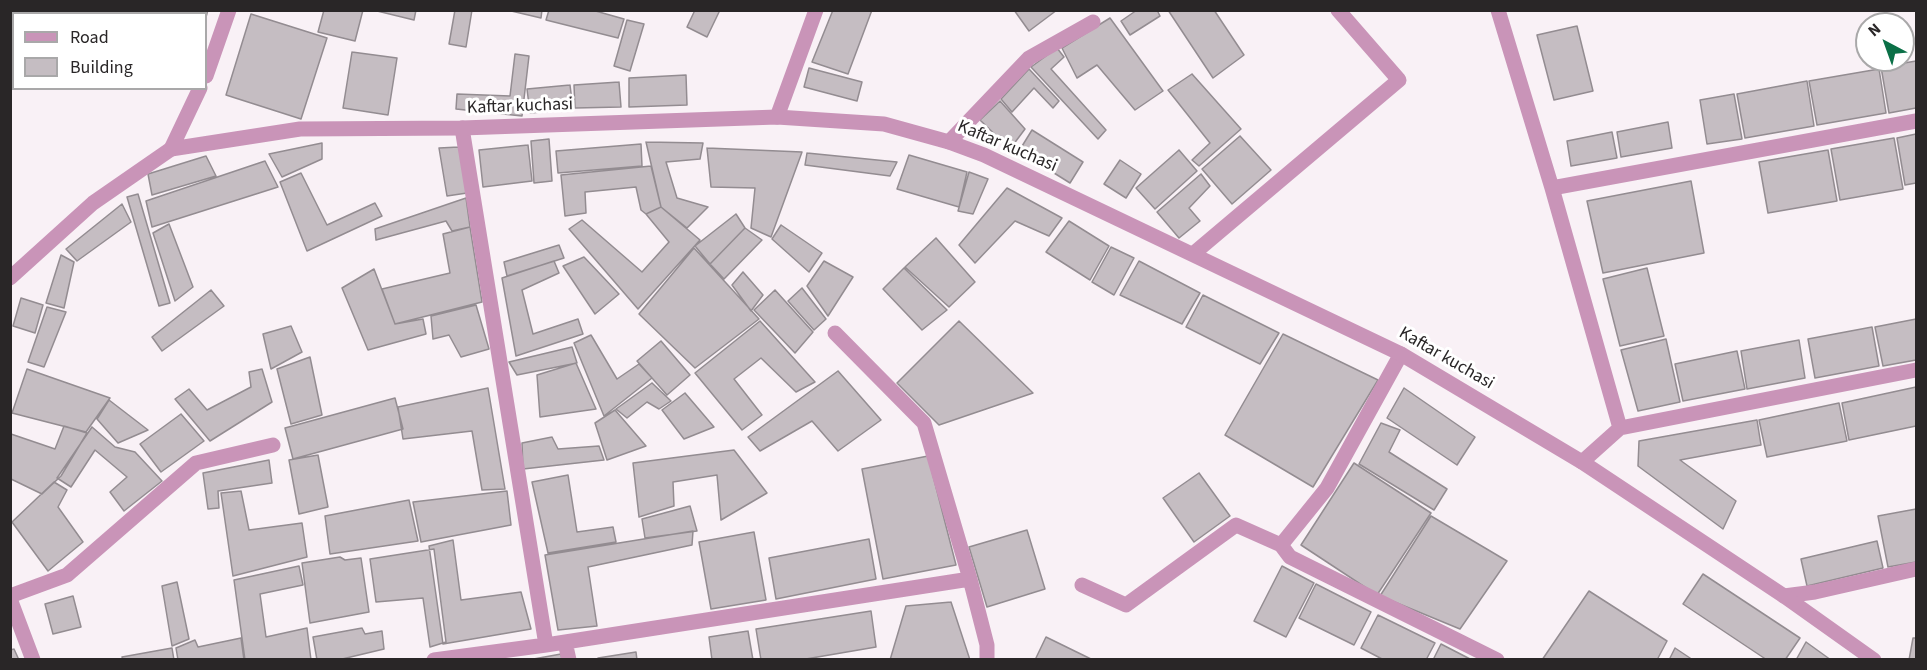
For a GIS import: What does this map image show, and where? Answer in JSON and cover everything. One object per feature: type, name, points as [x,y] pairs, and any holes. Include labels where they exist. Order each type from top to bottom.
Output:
[{"type":"street","points":[[207,73],[229,10]]},
{"type":"street","points":[[777,117],[816,10]]},
{"type":"street","points":[[1193,255],[1399,80],[1338,10]]},
{"type":"street","points":[[1498,10],[1552,188],[1620,428]]},
{"type":"street","points":[[949,142],[1029,58],[1094,22]]},
{"type":"street","points":[[171,149],[199,90]]},
{"type":"street","name":"Kaftar kuchasi","points":[[10,278],[93,203],[171,149],[300,129],[462,128],[777,117],[884,124],[949,142],[984,155],[1401,354],[1582,462],[1784,596],[1874,660]]},
{"type":"street","points":[[1552,188],[1917,121]]},
{"type":"street","points":[[462,128],[546,645]]},
{"type":"street","points":[[835,333],[924,423],[970,579],[987,652]]},
{"type":"street","points":[[1281,545],[1327,488],[1401,354]]},
{"type":"street","points":[[1582,462],[1620,428],[1917,370]]},
{"type":"street","points":[[33,660],[10,598],[67,575],[196,463],[273,445]]},
{"type":"street","points":[[1082,585],[1126,605],[1236,525],[1281,545],[1290,557],[1497,660]]},
{"type":"street","points":[[1784,596],[1815,592],[1917,569]]},
{"type":"street","points":[[434,660],[546,645],[970,579]]},
{"type":"street","points":[[565,642],[570,660]]},
{"type":"building","points":[[160,10],[208,10],[207,14],[160,12]]},
{"type":"building","points":[[324,10],[363,10],[355,41],[318,32]]},
{"type":"building","points":[[373,10],[416,10],[414,20]]},
{"type":"building","points":[[455,10],[472,10],[466,47],[449,44]]},
{"type":"building","points":[[507,10],[542,10],[541,18]]},
{"type":"building","points":[[549,10],[592,10],[624,19],[618,38],[546,20]]},
{"type":"building","points":[[695,10],[720,10],[707,37],[687,27]]},
{"type":"building","points":[[833,10],[872,10],[848,74],[812,62]]},
{"type":"building","points":[[1014,10],[1057,10],[1029,31]]},
{"type":"building","points":[[1137,10],[1157,10],[1160,16],[1130,35],[1121,21]]},
{"type":"building","points":[[1168,10],[1214,10],[1244,55],[1213,78]]},
{"type":"building","points":[[251,14],[327,38],[301,119],[226,95]]},
{"type":"building","points":[[1110,18],[1163,91],[1135,110],[1097,65],[1077,78],[1062,48]]},
{"type":"building","points":[[627,20],[644,24],[630,71],[614,66]]},
{"type":"building","points":[[1577,26],[1593,91],[1554,100],[1537,35]]},
{"type":"building","points":[[1057,48],[1064,57],[1051,69],[1106,130],[1098,139],[1031,67]]},
{"type":"building","points":[[352,52],[397,58],[388,115],[343,108]]},
{"type":"building","points":[[515,54],[529,56],[522,116],[456,109],[457,94],[510,96]]},
{"type":"building","points":[[1915,61],[1916,108],[1889,113],[1882,72],[1915,72]]},
{"type":"building","points":[[809,68],[862,82],[857,101],[804,87]]},
{"type":"building","points":[[1029,69],[1059,101],[1053,108],[1034,88],[1012,112],[1001,99]]},
{"type":"building","points":[[1862,72],[1879,72],[1886,113],[1817,125],[1809,81]]},
{"type":"building","points":[[1192,74],[1241,129],[1199,166],[1192,160],[1210,143],[1168,90]]},
{"type":"building","points":[[686,75],[687,105],[629,107],[629,78]]},
{"type":"building","points":[[1807,81],[1814,126],[1745,138],[1737,94]]},
{"type":"building","points":[[619,82],[621,107],[575,108],[574,85]]},
{"type":"building","points":[[570,85],[573,109],[530,113],[527,89]]},
{"type":"building","points":[[1734,94],[1742,139],[1707,144],[1700,100]]},
{"type":"building","points":[[1000,101],[1025,129],[1010,149],[980,120]]},
{"type":"building","points":[[1668,122],[1672,148],[1621,157],[1617,132]]},
{"type":"building","points":[[1032,130],[1083,162],[1070,183],[1019,151]]},
{"type":"building","points":[[1612,132],[1617,158],[1571,166],[1567,141]]},
{"type":"building","points":[[1916,134],[1916,183],[1905,185],[1897,138]]},
{"type":"building","points":[[1240,136],[1271,170],[1232,204],[1202,169]]},
{"type":"building","points":[[1894,138],[1903,189],[1840,200],[1831,149]]},
{"type":"building","points":[[549,139],[552,181],[534,183],[531,141]]},
{"type":"building","points":[[646,142],[703,143],[700,159],[666,162],[677,198],[708,207],[687,228],[661,207]]},
{"type":"building","points":[[322,143],[322,159],[282,177],[269,154]]},
{"type":"building","points":[[641,144],[642,166],[558,173],[556,151]]},
{"type":"building","points":[[528,145],[532,181],[483,187],[479,150]]},
{"type":"building","points":[[459,147],[467,193],[447,196],[439,148]]},
{"type":"building","points":[[707,148],[802,152],[771,237],[751,228],[755,188],[711,187]]},
{"type":"building","points":[[1179,150],[1197,171],[1155,209],[1136,188]]},
{"type":"building","points":[[1828,150],[1837,201],[1768,213],[1759,162]]},
{"type":"building","points":[[807,153],[897,162],[890,176],[805,165]]},
{"type":"building","points":[[909,155],[967,172],[959,207],[897,189]]},
{"type":"building","points":[[206,156],[216,176],[152,195],[148,174]]},
{"type":"building","points":[[1120,160],[1141,174],[1126,198],[1104,184]]},
{"type":"building","points":[[265,161],[278,187],[152,227],[146,201]]},
{"type":"building","points":[[651,166],[661,207],[646,214],[641,210],[636,187],[585,192],[586,213],[565,216],[561,175]]},
{"type":"building","points":[[969,172],[988,179],[973,214],[958,211]]},
{"type":"building","points":[[301,173],[327,225],[375,203],[382,216],[307,251],[280,182]]},
{"type":"building","points":[[1201,174],[1210,186],[1189,208],[1200,221],[1179,238],[1157,212]]},
{"type":"building","points":[[1691,181],[1704,253],[1603,273],[1587,201]]},
{"type":"building","points":[[1007,188],[1062,218],[1049,236],[1015,221],[975,263],[959,245]]},
{"type":"building","points":[[138,194],[170,303],[159,306],[127,197]]},
{"type":"building","points":[[466,198],[470,227],[452,231],[446,221],[376,240],[375,229]]},
{"type":"building","points":[[122,204],[131,222],[77,261],[66,249]]},
{"type":"building","points":[[661,207],[700,240],[638,309],[569,229],[582,220],[642,272],[669,242],[646,214]]},
{"type":"building","points":[[736,214],[745,228],[710,264],[695,246]]},
{"type":"building","points":[[1069,221],[1109,246],[1090,280],[1046,252]]},
{"type":"building","points":[[169,224],[193,287],[175,301],[153,233]]},
{"type":"building","points":[[781,225],[822,253],[809,272],[772,239]]},
{"type":"building","points":[[470,227],[482,302],[395,324],[382,289],[450,273],[443,234]]},
{"type":"building","points":[[745,228],[762,240],[724,279],[710,264]]},
{"type":"building","points":[[936,238],[975,282],[949,307],[905,267]]},
{"type":"building","points":[[559,245],[564,258],[507,276],[504,262]]},
{"type":"building","points":[[1111,247],[1134,258],[1114,295],[1092,282]]},
{"type":"building","points":[[694,248],[759,319],[695,368],[639,314]]},
{"type":"building","points":[[61,255],[74,262],[64,308],[46,303]]},
{"type":"building","points":[[584,257],[619,294],[595,314],[563,266]]},
{"type":"building","points":[[554,261],[559,273],[522,290],[533,334],[578,319],[583,334],[516,356],[502,278]]},
{"type":"building","points":[[824,261],[853,277],[828,316],[807,286]]},
{"type":"building","points":[[1139,261],[1200,293],[1182,324],[1120,295]]},
{"type":"building","points":[[904,268],[947,310],[922,330],[883,289]]},
{"type":"building","points":[[1647,268],[1664,336],[1620,346],[1603,279]]},
{"type":"building","points":[[374,269],[395,324],[423,319],[426,334],[368,350],[342,288]]},
{"type":"building","points":[[743,272],[763,295],[751,311],[732,285]]},
{"type":"building","points":[[802,288],[826,319],[814,330],[788,301]]},
{"type":"building","points":[[211,290],[224,306],[162,351],[152,337]]},
{"type":"building","points":[[775,290],[813,332],[795,353],[754,310]]},
{"type":"building","points":[[1203,295],[1279,333],[1260,364],[1186,327]]},
{"type":"building","points":[[21,298],[43,305],[35,333],[13,326]]},
{"type":"building","points":[[476,305],[489,349],[461,357],[449,335],[433,339],[431,316]]},
{"type":"building","points":[[47,307],[66,312],[44,367],[28,362]]},
{"type":"building","points":[[1916,319],[1916,360],[1883,366],[1875,327]]},
{"type":"building","points":[[760,321],[815,382],[796,392],[761,358],[734,379],[762,415],[742,430],[695,373]]},
{"type":"building","points":[[959,321],[1033,393],[939,425],[897,383]]},
{"type":"building","points":[[291,326],[302,352],[271,369],[263,334]]},
{"type":"building","points":[[1872,327],[1879,366],[1815,378],[1808,339]]},
{"type":"building","points":[[1283,334],[1378,380],[1313,487],[1225,435]]},
{"type":"building","points":[[591,335],[617,379],[639,364],[652,378],[604,416],[574,343]]},
{"type":"building","points":[[1666,339],[1680,402],[1638,411],[1621,350]]},
{"type":"building","points":[[1799,340],[1805,378],[1747,389],[1741,351]]},
{"type":"building","points":[[661,341],[690,375],[667,395],[637,361]]},
{"type":"building","points":[[572,347],[577,363],[517,375],[509,362]]},
{"type":"building","points":[[1737,351],[1745,389],[1683,401],[1675,364]]},
{"type":"building","points":[[310,357],[322,415],[291,424],[277,369]]},
{"type":"building","points":[[576,363],[596,409],[540,417],[537,375]]},
{"type":"building","points":[[27,369],[110,398],[86,432],[12,413]]},
{"type":"building","points":[[262,369],[272,402],[210,441],[175,399],[189,389],[207,410],[251,387],[249,372]]},
{"type":"building","points":[[838,371],[881,420],[838,451],[812,421],[760,451],[748,437]]},
{"type":"building","points":[[652,383],[671,401],[659,409],[647,402],[627,418],[616,409]]},
{"type":"building","points":[[1916,387],[1916,426],[1849,440],[1842,403]]},
{"type":"building","points":[[488,388],[505,489],[482,490],[472,431],[403,439],[398,407]]},
{"type":"building","points":[[1404,388],[1475,437],[1457,465],[1387,418]]},
{"type":"building","points":[[685,393],[714,427],[684,439],[662,410]]},
{"type":"building","points":[[395,398],[403,429],[293,459],[285,428]]},
{"type":"building","points":[[109,400],[148,430],[118,443],[97,419]]},
{"type":"building","points":[[1839,403],[1847,441],[1767,457],[1759,420]]},
{"type":"building","points":[[615,410],[646,446],[607,460],[595,423]]},
{"type":"building","points":[[181,414],[204,441],[161,472],[140,444]]},
{"type":"building","points":[[1757,420],[1761,445],[1680,460],[1736,501],[1723,529],[1638,466],[1639,441]]},
{"type":"building","points":[[1381,423],[1400,430],[1389,452],[1447,489],[1434,510],[1359,464]]},
{"type":"building","points":[[64,426],[87,433],[61,476],[42,494],[11,479],[11,434],[55,449]]},
{"type":"building","points":[[92,427],[115,447],[135,452],[162,481],[124,511],[110,492],[127,477],[95,450],[71,487],[57,478]]},
{"type":"building","points":[[552,437],[558,449],[599,446],[604,460],[523,469],[522,443]]},
{"type":"building","points":[[734,450],[767,493],[721,520],[717,475],[673,482],[674,506],[639,517],[633,463]]},
{"type":"building","points":[[318,455],[328,507],[299,514],[289,460]]},
{"type":"building","points":[[928,456],[956,565],[883,579],[862,469]]},
{"type":"building","points":[[269,460],[272,483],[218,491],[219,508],[208,509],[203,473]]},
{"type":"building","points":[[1354,463],[1431,513],[1377,595],[1301,545]]},
{"type":"building","points":[[1199,473],[1230,516],[1194,542],[1163,498]]},
{"type":"building","points":[[568,475],[577,532],[613,527],[616,542],[548,553],[532,482]]},
{"type":"building","points":[[54,482],[67,490],[58,507],[83,542],[48,571],[12,522]]},
{"type":"building","points":[[241,491],[249,530],[302,523],[307,557],[233,576],[221,493]]},
{"type":"building","points":[[507,491],[511,525],[421,542],[413,502]]},
{"type":"building","points":[[409,500],[418,541],[330,554],[325,516]]},
{"type":"building","points":[[690,506],[697,531],[645,538],[642,519]]},
{"type":"building","points":[[1916,509],[1916,562],[1888,567],[1878,516]]},
{"type":"building","points":[[1431,516],[1507,561],[1460,629],[1380,596]]},
{"type":"building","points":[[1027,530],[1045,589],[987,607],[969,547]]},
{"type":"building","points":[[693,531],[692,545],[588,567],[597,626],[558,630],[545,555]]},
{"type":"building","points":[[754,532],[766,600],[711,609],[699,542]]},
{"type":"building","points":[[869,539],[876,579],[776,599],[769,558]]},
{"type":"building","points":[[453,540],[461,600],[521,592],[531,629],[443,644],[429,546]]},
{"type":"building","points":[[1877,541],[1883,568],[1807,586],[1801,559]]},
{"type":"building","points":[[434,549],[446,642],[430,647],[423,598],[376,602],[370,559]]},
{"type":"building","points":[[340,557],[345,560],[361,558],[369,612],[310,623],[302,563]]},
{"type":"building","points":[[299,566],[303,585],[260,594],[266,637],[307,628],[311,660],[245,660],[234,580]]},
{"type":"building","points":[[1282,566],[1314,583],[1286,637],[1254,621]]},
{"type":"building","points":[[1703,574],[1800,638],[1785,660],[1767,660],[1683,604]]},
{"type":"building","points":[[177,582],[189,639],[172,646],[162,586]]},
{"type":"building","points":[[1316,584],[1371,612],[1354,645],[1299,618]]},
{"type":"building","points":[[1589,591],[1667,641],[1657,660],[1542,660]]},
{"type":"building","points":[[73,596],[81,627],[53,634],[45,604]]},
{"type":"building","points":[[951,602],[970,660],[890,660],[906,606]]},
{"type":"building","points":[[871,611],[876,647],[800,660],[761,660],[756,629]]},
{"type":"building","points":[[1378,615],[1435,643],[1426,660],[1384,660],[1361,648]]},
{"type":"building","points":[[362,628],[365,634],[382,631],[384,649],[338,660],[317,660],[313,637]]},
{"type":"building","points":[[748,631],[753,660],[712,660],[709,637]]},
{"type":"building","points":[[1046,637],[1093,660],[1035,660]]},
{"type":"building","points":[[241,638],[244,660],[178,660],[176,648],[195,640],[198,647]]},
{"type":"building","points":[[1913,638],[1916,638],[1916,660],[1909,660]]},
{"type":"building","points":[[1806,642],[1831,660],[1796,660]]},
{"type":"building","points":[[1441,644],[1472,660],[1433,660]]},
{"type":"building","points":[[172,648],[174,660],[123,660],[122,657]]},
{"type":"building","points":[[1675,648],[1693,660],[1669,660]]},
{"type":"building","points":[[14,649],[19,660],[10,660],[10,650]]},
{"type":"building","points":[[636,652],[637,660],[598,660],[598,658]]},
{"type":"building","points":[[561,654],[562,660],[528,660]]}]
